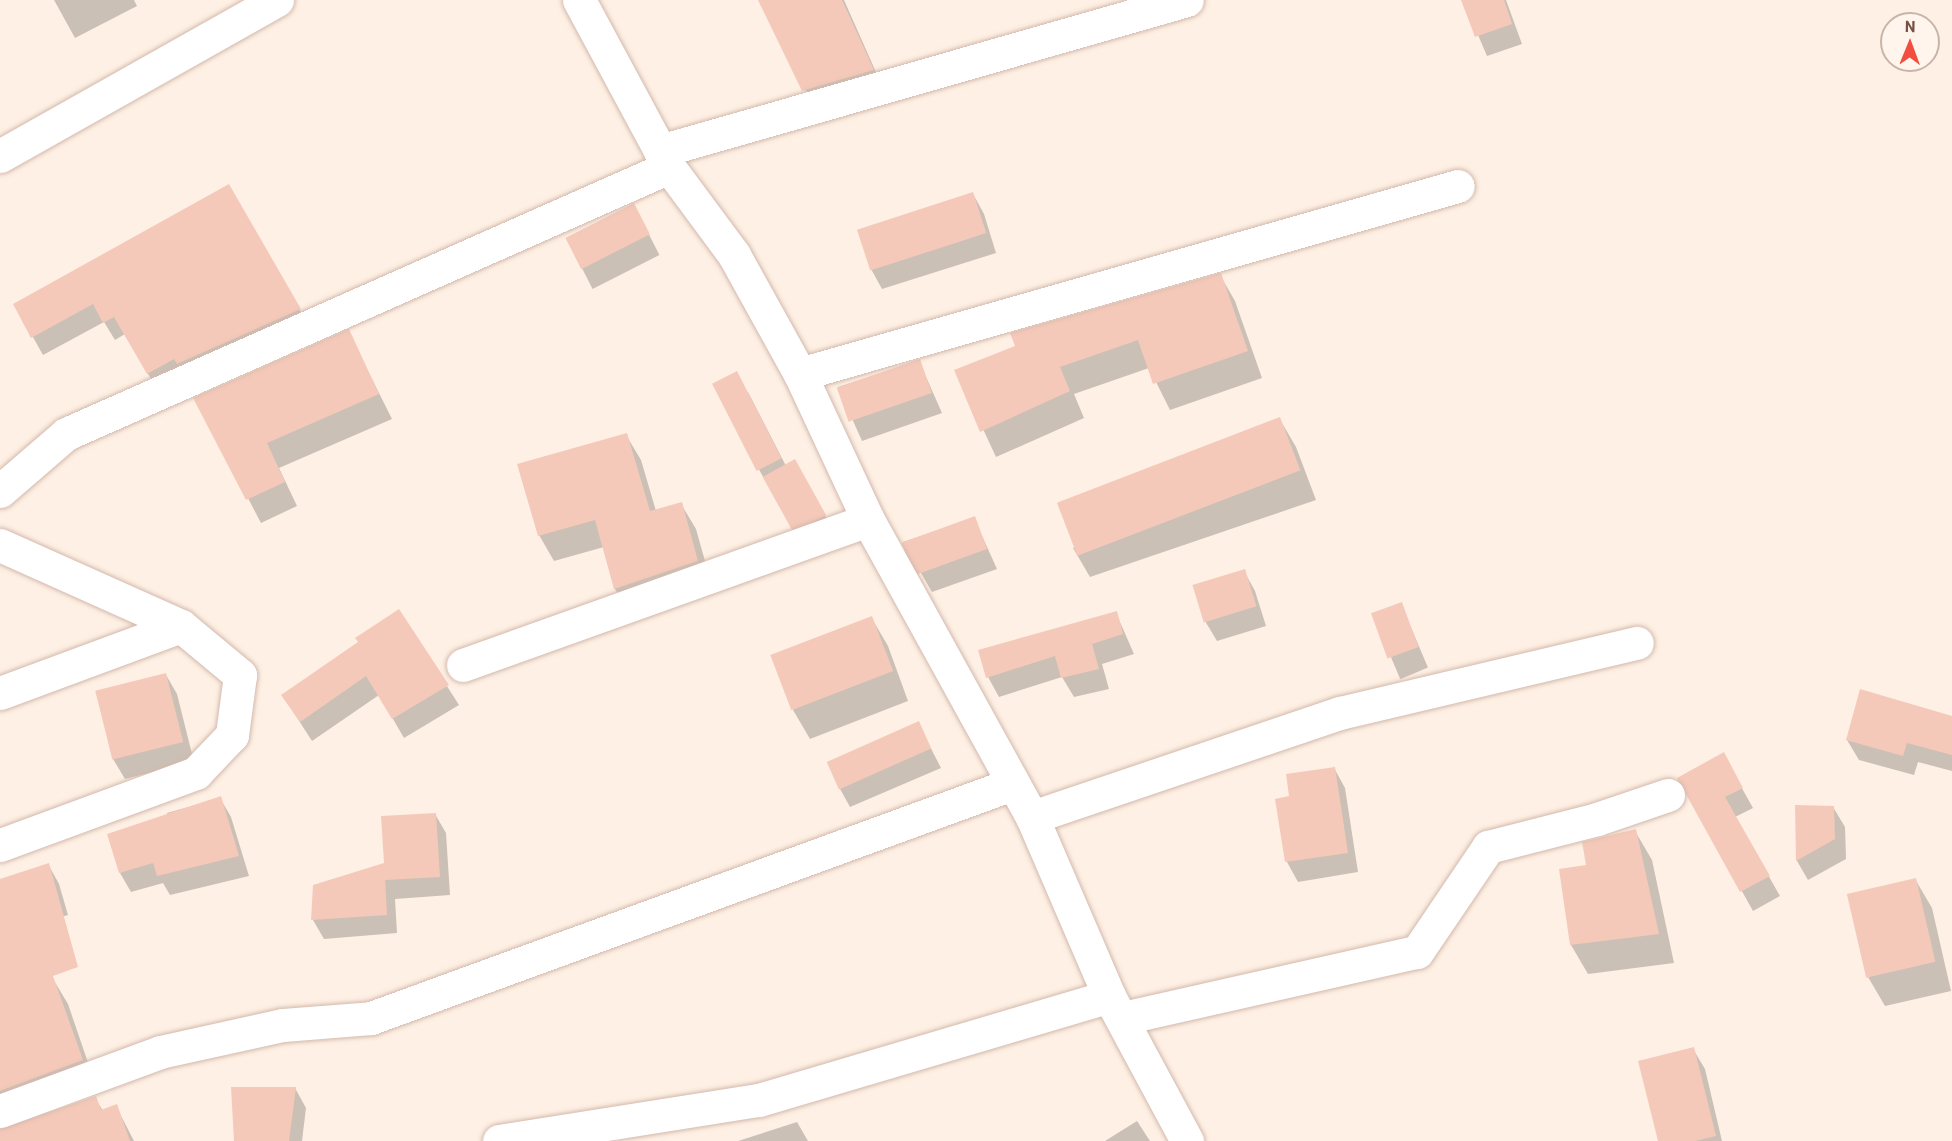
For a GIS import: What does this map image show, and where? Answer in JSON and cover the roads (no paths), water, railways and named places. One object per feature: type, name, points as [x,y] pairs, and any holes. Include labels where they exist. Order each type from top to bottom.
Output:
[{"type":"street","points":[[0,156],[277,0]]},
{"type":"street","points":[[579,0],[664,159],[734,255],[800,374],[868,520],[1032,817],[1116,1007],[1186,1141]]},
{"type":"street","points":[[0,491],[66,434],[664,159],[1188,0]]},
{"type":"street","points":[[800,374],[1458,186]]},
{"type":"street","points":[[463,665],[868,520]]},
{"type":"street","points":[[0,545],[181,626],[240,675],[232,735],[196,773],[0,845]]},
{"type":"street","points":[[0,693],[181,626]]},
{"type":"street","points":[[1032,817],[1340,713],[1638,643]]},
{"type":"street","points":[[0,1111],[160,1052],[283,1025],[371,1018],[1012,784]]},
{"type":"street","points":[[499,1141],[759,1100],[1116,1007],[1417,952],[1488,847],[1597,819],[1668,795]]}]
